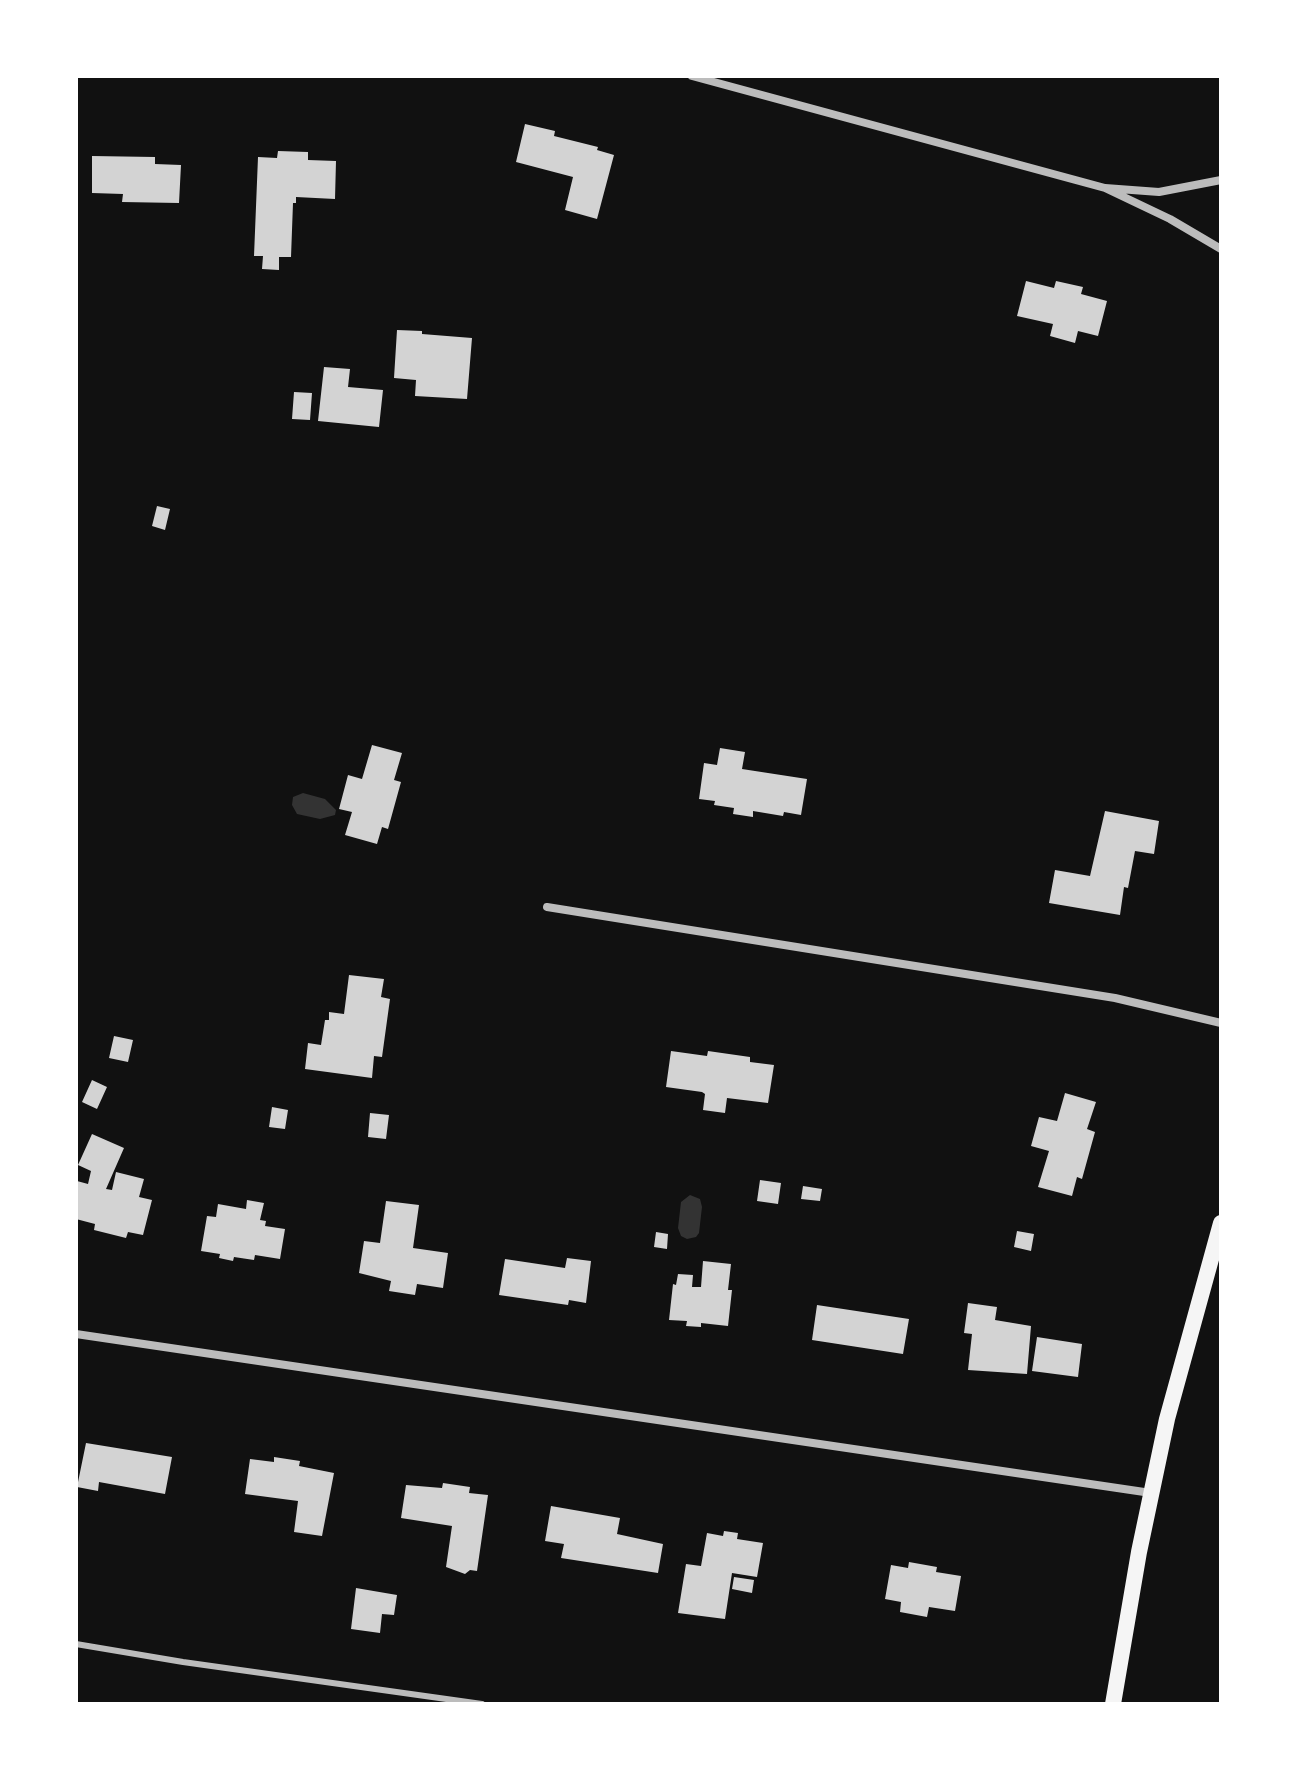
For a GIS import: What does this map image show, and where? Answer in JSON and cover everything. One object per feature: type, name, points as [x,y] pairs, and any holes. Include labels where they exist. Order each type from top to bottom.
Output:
[{"type":"main road","points":[[1113,1704],[1167,1419],[1221,1223]]},
{"type":"street","points":[[692,76],[1105,188],[1170,219],[1221,249]]},
{"type":"street","points":[[1105,188],[1159,192],[1221,180]]},
{"type":"street","points":[[547,907],[1115,998],[1221,1023]]},
{"type":"street","points":[[76,1334],[1152,1493]]},
{"type":"lane","points":[[76,1644],[482,1704]]},
{"type":"shaded area","points":[[303,793],[325,799],[336,810],[335,815],[320,819],[297,814],[292,805],[293,797]]},
{"type":"shaded area","points":[[690,1195],[700,1199],[702,1207],[699,1233],[687,1239],[681,1236],[678,1228],[681,1202]]},
{"type":"building","points":[[525,124],[555,131],[554,136],[598,147],[597,150],[614,155],[597,219],[565,210],[573,177],[516,162]]},
{"type":"building","points":[[278,151],[308,152],[308,160],[336,161],[335,199],[296,197],[296,203],[293,203],[291,257],[279,257],[279,270],[262,269],[263,256],[254,256],[258,157],[277,158]]},
{"type":"building","points":[[92,156],[155,157],[155,164],[181,165],[179,203],[122,202],[123,194],[92,193]]},
{"type":"building","points":[[1026,281],[1054,288],[1056,281],[1083,287],[1081,294],[1107,301],[1098,336],[1078,331],[1075,343],[1050,336],[1053,324],[1017,316]]},
{"type":"building","points":[[397,330],[472,338],[467,399],[415,396],[416,380],[394,378]]},
{"type":"building","points":[[324,367],[350,369],[348,387],[383,390],[379,427],[318,421]]},
{"type":"building","points":[[294,392],[312,393],[310,420],[292,419]]},
{"type":"building","points":[[157,506],[170,509],[165,530],[152,526]]},
{"type":"building","points":[[372,745],[402,753],[394,780],[401,782],[388,829],[382,827],[377,844],[345,835],[352,812],[339,809],[348,775],[362,779]]},
{"type":"building","points":[[720,748],[745,752],[742,769],[807,779],[801,815],[784,812],[783,816],[753,811],[753,817],[733,814],[734,808],[699,799],[704,763],[717,765]]},
{"type":"building","points":[[1105,811],[1159,821],[1154,854],[1135,851],[1128,888],[1124,887],[1120,915],[1049,903],[1055,870],[1090,876]]},
{"type":"building","points":[[349,975],[384,979],[381,997],[390,999],[382,1057],[374,1056],[372,1078],[305,1069],[308,1043],[321,1045],[329,1012],[344,1014]]},
{"type":"building","points":[[114,1036],[133,1040],[128,1062],[109,1058]]},
{"type":"building","points":[[671,1051],[707,1056],[708,1051],[750,1057],[750,1062],[774,1065],[768,1103],[727,1098],[725,1113],[703,1110],[705,1094],[702,1092],[666,1087]]},
{"type":"building","points":[[92,1080],[107,1087],[97,1109],[82,1102]]},
{"type":"building","points":[[1065,1093],[1096,1102],[1087,1129],[1095,1132],[1082,1179],[1077,1177],[1072,1196],[1038,1187],[1049,1151],[1031,1146],[1039,1117],[1057,1121]]},
{"type":"building","points":[[272,1107],[288,1110],[285,1129],[269,1127]]},
{"type":"building","points":[[370,1113],[389,1115],[386,1139],[368,1137]]},
{"type":"building","points":[[92,1134],[124,1148],[106,1189],[112,1190],[116,1172],[144,1179],[139,1197],[152,1200],[143,1235],[128,1232],[126,1238],[94,1230],[95,1224],[76,1219],[77,1181],[88,1184],[91,1171],[78,1165]]},
{"type":"building","points":[[760,1180],[781,1183],[778,1204],[757,1201]]},
{"type":"building","points":[[803,1186],[822,1189],[820,1201],[801,1199]]},
{"type":"building","points":[[247,1200],[264,1203],[260,1220],[266,1221],[265,1226],[285,1229],[280,1259],[255,1255],[254,1260],[234,1257],[233,1261],[219,1258],[220,1254],[201,1251],[207,1216],[216,1217],[218,1204],[246,1209]]},
{"type":"building","points":[[386,1201],[419,1205],[413,1248],[448,1253],[443,1288],[417,1284],[415,1295],[389,1291],[391,1281],[359,1273],[364,1241],[380,1243]]},
{"type":"building","points":[[1017,1231],[1034,1234],[1031,1251],[1014,1247]]},
{"type":"building","points":[[656,1232],[668,1234],[667,1249],[654,1247]]},
{"type":"building","points":[[567,1258],[591,1261],[586,1303],[569,1300],[568,1305],[499,1295],[505,1259],[565,1268]]},
{"type":"building","points":[[703,1261],[731,1264],[728,1326],[701,1323],[701,1327],[686,1326],[687,1321],[669,1320],[673,1284],[676,1285],[678,1274],[693,1275],[692,1287],[701,1287]]},
{"type":"building","points":[[968,1303],[997,1307],[995,1320],[1031,1326],[1027,1374],[968,1370],[972,1334],[964,1333]]},
{"type":"building","points":[[817,1305],[909,1319],[903,1354],[812,1340]]},
{"type":"building","points":[[1037,1337],[1082,1344],[1078,1377],[1032,1371]]},
{"type":"building","points":[[86,1443],[172,1457],[165,1494],[99,1482],[98,1491],[77,1487]]},
{"type":"building","points":[[274,1457],[300,1461],[299,1466],[334,1473],[322,1536],[294,1532],[298,1501],[245,1494],[250,1459],[274,1462]]},
{"type":"building","points":[[443,1483],[470,1487],[469,1493],[488,1495],[477,1571],[470,1570],[465,1574],[446,1567],[452,1526],[401,1518],[406,1485],[442,1488]]},
{"type":"building","points":[[551,1506],[620,1518],[617,1534],[663,1544],[658,1573],[561,1558],[564,1544],[545,1541]]},
{"type":"building","points":[[724,1531],[738,1533],[737,1539],[763,1543],[757,1577],[732,1573],[725,1619],[678,1613],[686,1564],[701,1566],[707,1533],[723,1536]]},
{"type":"building","points":[[909,1562],[937,1567],[936,1572],[961,1576],[955,1611],[929,1607],[927,1617],[900,1612],[901,1602],[885,1599],[891,1565],[908,1568]]},
{"type":"building","points":[[734,1577],[754,1580],[752,1593],[732,1589]]},
{"type":"building","points":[[356,1588],[397,1595],[394,1615],[382,1614],[380,1633],[351,1629]]}]
